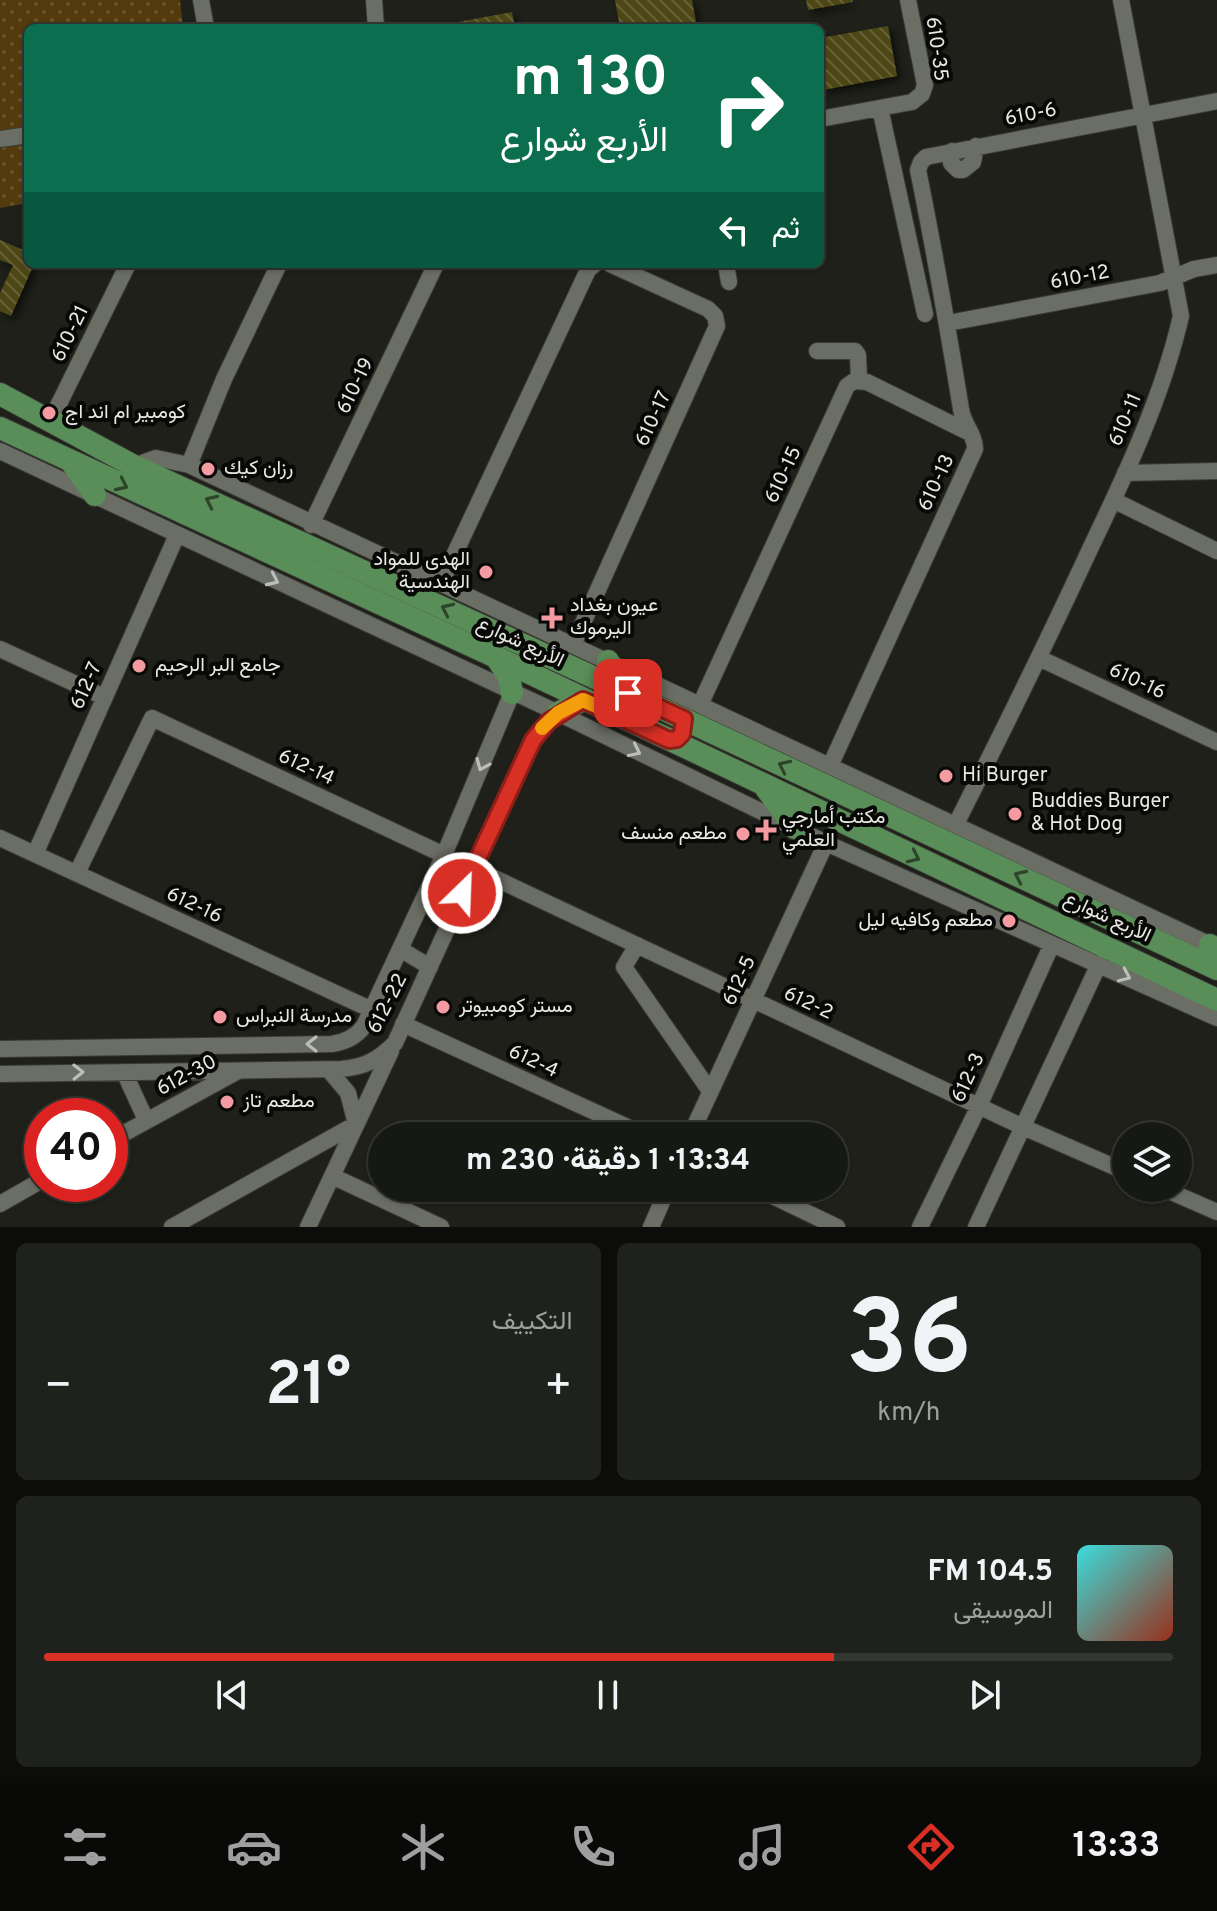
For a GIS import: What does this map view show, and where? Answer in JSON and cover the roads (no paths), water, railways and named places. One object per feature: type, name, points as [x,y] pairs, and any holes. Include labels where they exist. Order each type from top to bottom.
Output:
[{"type":"main road","name":"الأربع شوارع","points":[[0,394],[134,466],[628,693],[692,712],[714,734],[887,803],[1217,969]]},
{"type":"main road","name":"الأربع شوارع","points":[[0,428],[496,657],[1186,986],[1212,1010]]},
{"type":"main road","points":[[72,462],[95,495]]},
{"type":"main road","points":[[496,657],[506,670],[512,693]]},
{"type":"main road","points":[[608,661],[628,693]]},
{"type":"main road","points":[[558,713],[583,700]]},
{"type":"main road","points":[[669,740],[677,739],[682,734],[692,712]]},
{"type":"main road","points":[[702,755],[703,742],[714,734]]},
{"type":"main road","points":[[764,786],[795,828]]},
{"type":"street","points":[[201,0],[205,24]]},
{"type":"street","points":[[374,0],[376,24]]},
{"type":"street","name":"610-35","points":[[824,118],[912,102],[920,97],[924,90],[908,0]]},
{"type":"street","name":"610-11","points":[[956,824],[1039,658],[1125,473],[1171,357],[1181,316],[1121,0]]},
{"type":"street","name":"610-6","points":[[926,157],[1217,101]]},
{"type":"street","points":[[880,108],[925,314]]},
{"type":"street","points":[[0,139],[24,136]]},
{"type":"street","name":"610-13","points":[[830,766],[975,449],[975,440],[962,414],[918,170],[926,157]]},
{"type":"street","name":"610-12","points":[[948,323],[1160,283],[1194,269],[1217,265]]},
{"type":"street","name":"610-21","points":[[50,422],[126,268]]},
{"type":"street","points":[[189,465],[224,379],[277,268]]},
{"type":"street","name":"610-19","points":[[311,525],[434,268]]},
{"type":"street","points":[[441,583],[590,268]]},
{"type":"street","name":"610-17","points":[[573,645],[717,326],[715,316],[708,309],[619,268]]},
{"type":"street","points":[[727,268],[729,282]]},
{"type":"street","points":[[817,351],[855,351],[858,355],[859,380],[970,433]]},
{"type":"street","name":"610-15","points":[[692,712],[845,390],[850,383],[859,380]]},
{"type":"street","points":[[0,451],[558,713],[826,843],[1052,944],[1212,1010]]},
{"type":"street","points":[[134,466],[156,458],[189,465],[311,525],[608,661],[692,712],[830,766],[887,803],[956,824],[1215,948]]},
{"type":"street","points":[[1125,473],[1216,471]]},
{"type":"street","points":[[1113,500],[1217,551]]},
{"type":"street","name":"612-7","points":[[35,854],[177,535]]},
{"type":"street","points":[[0,649],[104,697]]},
{"type":"street","name":"610-16","points":[[1039,658],[1217,742]]},
{"type":"street","name":"612-22","points":[[0,1049],[338,1043],[350,1039],[360,1031],[372,1010],[444,855],[512,693]]},
{"type":"street","name":"612-22","points":[[0,1074],[328,1069],[366,1065],[378,1060],[395,1043],[533,740],[558,713]]},
{"type":"street","name":"612-14","points":[[77,873],[152,718],[444,855]]},
{"type":"street","name":"612-16","points":[[0,838],[372,1010]]},
{"type":"street","name":"612-5","points":[[696,1122],[826,843]]},
{"type":"street","name":"612-2","points":[[473,868],[1112,1166]]},
{"type":"street","name":"612-3","points":[[920,1227],[1052,944]]},
{"type":"street","points":[[637,945],[624,967],[710,1091]]},
{"type":"street","points":[[400,949],[430,967]]},
{"type":"street","points":[[976,1227],[1099,964]]},
{"type":"street","name":"612-4","points":[[403,1024],[616,1122]]},
{"type":"street","points":[[308,1227],[395,1043]]},
{"type":"street","name":"612-30","points":[[128,1130],[241,1069]]},
{"type":"street","points":[[328,1069],[348,1093],[356,1124]]},
{"type":"street","points":[[124,1072],[146,1120]]},
{"type":"street","points":[[172,1227],[356,1124]]},
{"type":"street","points":[[332,1176],[441,1227]]},
{"type":"street","points":[[0,1204],[24,1190]]},
{"type":"street","points":[[1192,1201],[1217,1212]]},
{"type":"street","points":[[651,1227],[662,1202]]},
{"type":"street","points":[[785,1202],[837,1227]]},
{"type":"place","name":"كومبير ام اند اج","points":[[49,413]]},
{"type":"place","name":"رزان كيك","points":[[208,469]]},
{"type":"place","name":"الهدى للمواد الهندسية","points":[[486,572]]},
{"type":"place","name":"عيون بغداد اليرموك","points":[[552,618]]},
{"type":"place","name":"جامع البر الرحيم","points":[[139,666]]},
{"type":"place","name":"Hi Burger","points":[[946,776]]},
{"type":"place","name":"Buddies Burger & Hot Dog","points":[[1015,814]]},
{"type":"place","name":"مكتب أمارجي العلمي","points":[[766,830]]},
{"type":"place","name":"مطعم منسف","points":[[743,834]]},
{"type":"place","name":"مطعم وكافيه ليل","points":[[1009,921]]},
{"type":"place","name":"مستر كومبيوتر","points":[[443,1007]]},
{"type":"place","name":"مدرسة النبراس","points":[[220,1017]]},
{"type":"place","name":"مطعم تاز","points":[[227,1102]]}]
